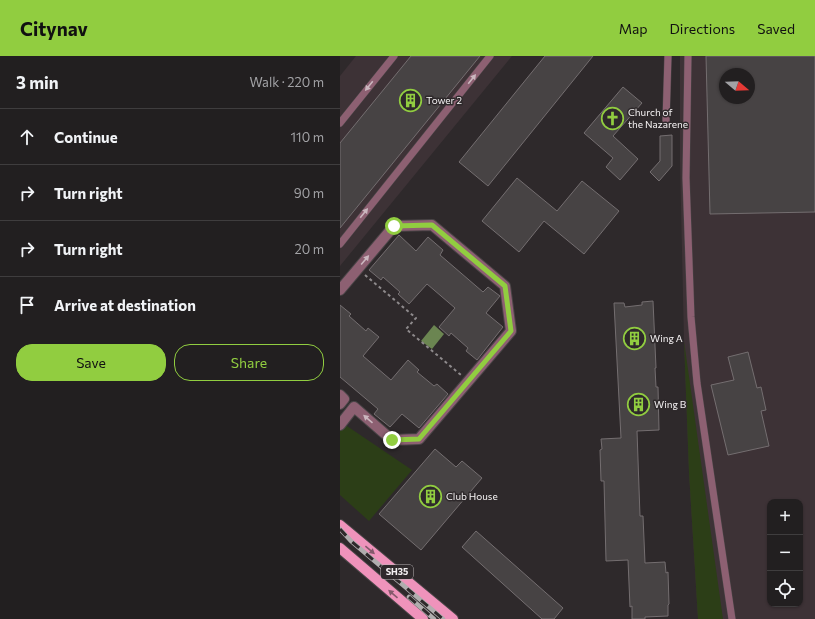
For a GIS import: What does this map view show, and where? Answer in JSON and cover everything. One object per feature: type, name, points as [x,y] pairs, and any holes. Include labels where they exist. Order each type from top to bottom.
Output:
[{"type":"main road","name":"SH35","points":[[340,525],[453,619]]},
{"type":"main road","name":"SH35","points":[[340,548],[418,617]]},
{"type":"street","points":[[340,290],[394,226],[432,225],[505,286],[511,331],[419,439],[392,440],[354,407],[341,399]]},
{"type":"street","points":[[340,425],[354,407]]},
{"type":"lane","points":[[340,123],[394,56]]},
{"type":"lane","points":[[340,244],[490,56]]},
{"type":"lane","points":[[666,121],[668,56]]},
{"type":"lane","points":[[688,56],[686,178],[691,317],[696,383],[732,619]]},
{"type":"path","points":[[358,269],[416,318],[406,329],[468,381]]},
{"type":"shaded area","points":[[356,56],[512,56],[340,266],[340,76]]},
{"type":"shaded area","points":[[680,56],[815,56],[815,619],[698,619],[689,473],[680,162]]},
{"type":"shaded area","points":[[434,325],[444,334],[432,349],[421,341]]},
{"type":"shaded area","points":[[684,341],[723,619],[698,619],[689,473]]},
{"type":"shaded area","points":[[344,424],[412,470],[369,521],[340,495],[340,430]]},
{"type":"building","name":"Tower 2","points":[[411,56],[480,56],[340,228],[340,143]]},
{"type":"building","points":[[545,56],[593,56],[488,186],[459,162]]},
{"type":"building","points":[[706,56],[815,56],[815,212],[710,214]]},
{"type":"building","name":"Church of the Nazarene","points":[[623,87],[642,103],[613,136],[638,159],[620,180],[606,167],[613,158],[584,133]]},
{"type":"building","points":[[672,135],[672,166],[659,181],[650,172],[660,161],[660,136]]},
{"type":"building","points":[[517,178],[557,211],[582,181],[619,211],[584,254],[544,221],[519,252],[482,221]]},
{"type":"building","points":[[399,235],[416,251],[428,237],[443,250],[440,255],[483,292],[488,287],[500,296],[486,313],[503,327],[477,360],[466,351],[468,348],[451,333],[449,336],[439,327],[455,308],[427,284],[409,304],[398,294],[400,292],[383,277],[381,280],[369,270]]},
{"type":"building","points":[[653,301],[659,430],[637,431],[640,516],[643,516],[645,563],[665,562],[666,573],[668,572],[669,604],[668,616],[632,619],[628,560],[606,561],[604,481],[601,481],[600,450],[602,449],[601,439],[621,438],[614,303],[624,303],[625,307],[642,305],[642,302]]},
{"type":"building","points":[[340,305],[351,314],[349,316],[366,331],[368,328],[379,337],[363,356],[391,380],[408,360],[419,370],[417,372],[434,386],[437,384],[448,394],[419,428],[402,414],[390,427],[374,414],[378,409],[340,377]]},
{"type":"building","points":[[748,352],[757,388],[761,387],[766,410],[761,411],[769,446],[728,455],[711,385],[734,380],[728,357]]},
{"type":"building","name":"Club House","points":[[435,449],[456,467],[462,461],[482,478],[421,550],[379,514]]},
{"type":"building","points":[[476,531],[563,608],[554,619],[542,619],[462,547]]},
{"type":"railway","points":[[340,529],[351,541],[443,619]]},
{"type":"railway","points":[[409,597],[434,619]]},
{"type":"place","name":"Tower 2","points":[[410,100]]},
{"type":"place","name":"Church of the Nazarene","points":[[613,118]]},
{"type":"place","name":"Wing A","points":[[635,338]]},
{"type":"place","name":"Wing B","points":[[639,404]]},
{"type":"place","name":"Club House","points":[[431,496]]},
{"type":"route","points":[[392,440],[419,439],[511,331],[505,286],[432,225],[394,226]]}]
